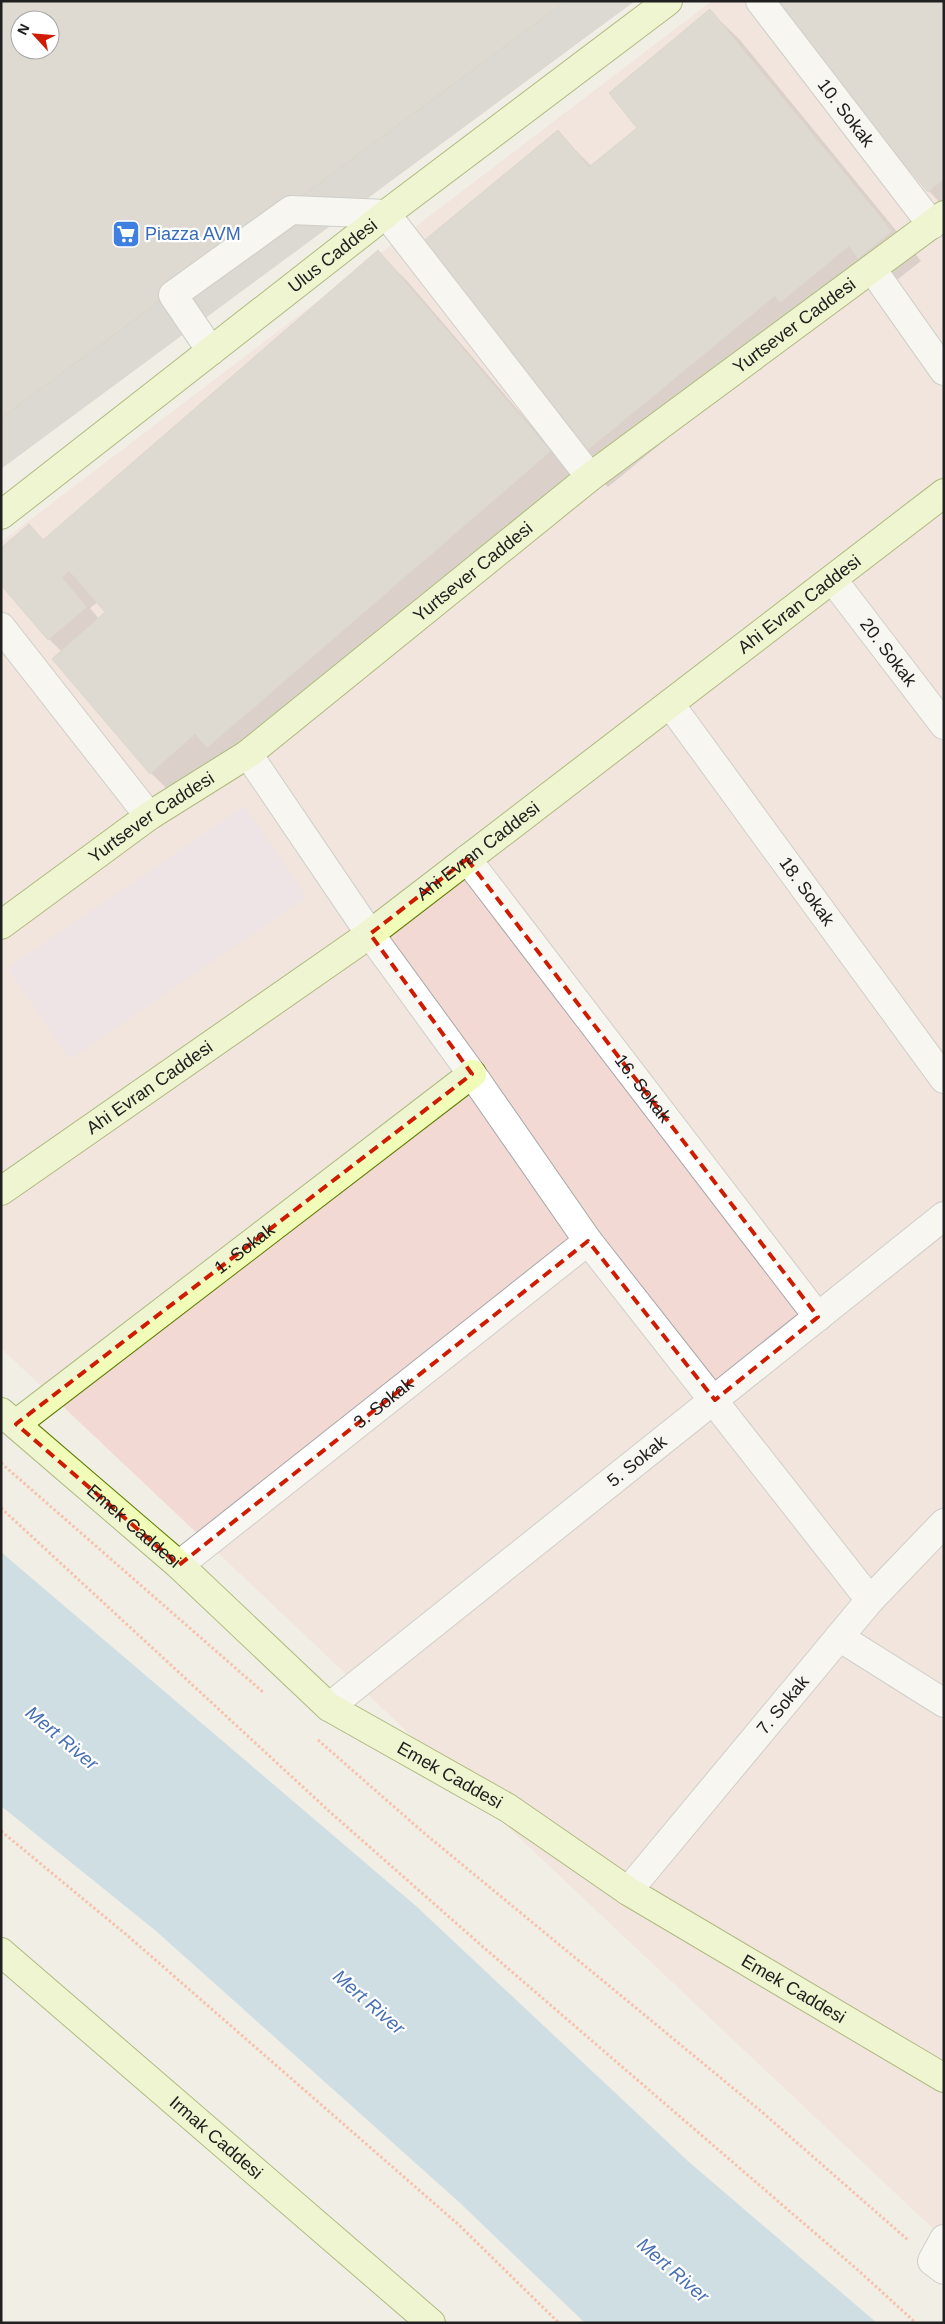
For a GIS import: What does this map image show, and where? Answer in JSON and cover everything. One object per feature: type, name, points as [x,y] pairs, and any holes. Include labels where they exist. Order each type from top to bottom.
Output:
[{"type":"street","name":"Ulus Caddesi","points":[[1,515],[386,214],[668,1]]},
{"type":"street","name":"10. Sokak","points":[[760,1],[938,220]]},
{"type":"street","points":[[211,351],[173,295],[291,210],[386,214],[590,477]]},
{"type":"street","name":"Yurtsever Caddesi","points":[[1,925],[149,816],[248,754],[590,477],[938,220]]},
{"type":"street","points":[[872,268],[944,371]]},
{"type":"street","name":"Ahi Evran Caddesi","points":[[1,1191],[370,934],[944,494]]},
{"type":"street","name":"20. Sokak","points":[[833,580],[944,725]]},
{"type":"street","points":[[1,627],[149,816]]},
{"type":"street","name":"18. Sokak","points":[[670,704],[944,1079]]},
{"type":"street","points":[[248,754],[370,934],[472,1074],[588,1241],[715,1400],[870,1600]]},
{"type":"street","name":"16. Sokak","points":[[467,859],[818,1317]]},
{"type":"street","name":"1. Sokak","points":[[9,1418],[472,1074]]},
{"type":"street","name":"5. Sokak","points":[[330,1707],[944,1216]]},
{"type":"street","name":"3. Sokak","points":[[179,1565],[588,1241]]},
{"type":"street","name":"Emek Caddesi","points":[[9,1418],[179,1565],[330,1707],[508,1808],[628,1891],[944,2078]]},
{"type":"street","name":"7. Sokak","points":[[628,1891],[870,1600],[944,1523]]},
{"type":"street","points":[[839,1638],[944,1703]]},
{"type":"street","name":"Irmak Caddesi","points":[[1,1952],[430,2323]]},
{"type":"path","points":[[1,1463],[268,1697]]},
{"type":"path","points":[[1,1508],[330,1812],[482,1946],[859,2271],[916,2323]]},
{"type":"path","points":[[313,1736],[424,1833],[940,2257]]},
{"type":"path","points":[[1,1831],[128,1936],[459,2225],[559,2323]]},
{"type":"highlighted area","points":[[467,859],[818,1317],[715,1400],[588,1241],[179,1565],[16,1424],[472,1074],[370,934]]},
{"type":"shaded area","points":[[712,1],[944,1],[944,2239],[1,1348],[1,542]]},
{"type":"shaded area","points":[[245,806],[307,897],[70,1059],[8,968]]},
{"type":"water","name":"Mert River","points":[[1,1552],[416,1906],[689,2162],[877,2323],[585,2323],[459,2202],[156,1931],[1,1806]]},
{"type":"building","name":"Piazza AVM","points":[[1,1],[566,1],[1,418]]},
{"type":"building","points":[[768,1],[944,1],[944,179],[928,192]]},
{"type":"building","points":[[710,9],[892,231],[858,259],[849,246],[780,303],[775,296],[577,459],[409,253],[558,130],[589,167],[637,128],[609,93]]},
{"type":"building","points":[[378,250],[551,451],[207,748],[195,734],[150,774],[52,659],[105,612],[69,571],[62,578],[87,607],[48,640],[1,585],[1,548],[29,524],[43,540]]},
{"type":"place","name":"Piazza AVM","points":[[126,234]]}]
